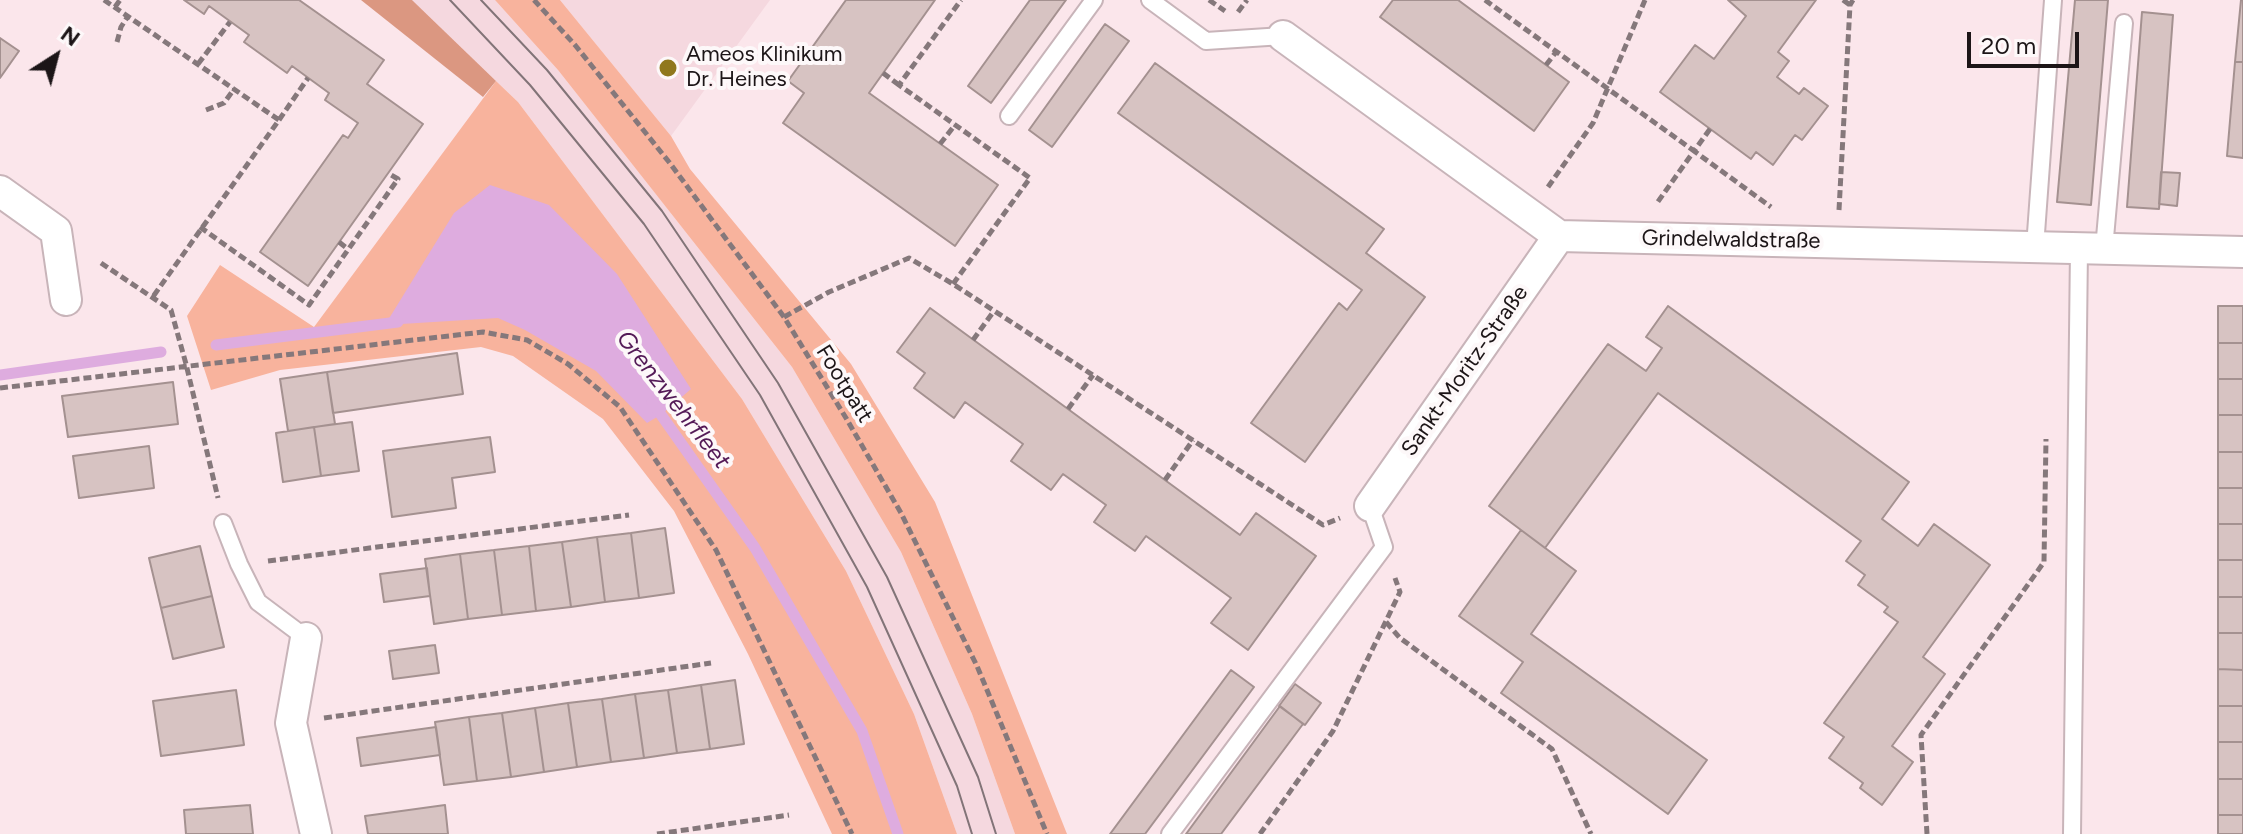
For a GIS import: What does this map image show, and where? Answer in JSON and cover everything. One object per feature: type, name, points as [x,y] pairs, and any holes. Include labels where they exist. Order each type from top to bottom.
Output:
[{"type":"street","points":[[1283,36],[1559,236]]},
{"type":"street","points":[[0,191],[56,231],[66,300]]},
{"type":"street","name":"Grindelwaldstraße","points":[[1559,236],[2243,252]]},
{"type":"street","name":"Sankt-Moritz-Straße","points":[[1370,506],[1559,236]]},
{"type":"street","points":[[306,638],[291,723],[316,834]]},
{"type":"lane","points":[[1009,116],[1094,0]]},
{"type":"lane","points":[[1150,0],[1206,41],[1283,36]]},
{"type":"lane","points":[[2035,247],[2053,0]]},
{"type":"lane","points":[[2072,834],[2091,249],[2124,23]]},
{"type":"lane","points":[[1170,834],[1384,547],[1370,506]]},
{"type":"lane","points":[[223,523],[258,602],[306,638]]},
{"type":"path","points":[[104,0],[279,120]]},
{"type":"path","points":[[115,7],[120,0]]},
{"type":"path","name":"Footpatt","points":[[534,0],[575,45],[669,162],[784,317],[901,513],[977,666],[1047,834]]},
{"type":"path","points":[[899,85],[961,0]]},
{"type":"path","points":[[1209,0],[1234,18]]},
{"type":"path","points":[[1485,0],[1694,151],[1829,242],[1852,3],[1843,0]]},
{"type":"path","points":[[1529,214],[1593,123],[1645,0]]},
{"type":"path","points":[[117,42],[128,16]]},
{"type":"path","points":[[198,64],[230,22]]},
{"type":"path","points":[[1546,65],[1556,52]]},
{"type":"path","points":[[883,73],[1030,178],[953,284]]},
{"type":"path","points":[[152,298],[308,78]]},
{"type":"path","points":[[206,110],[224,103],[234,89]]},
{"type":"path","points":[[940,144],[955,125]]},
{"type":"path","points":[[1632,238],[1710,129]]},
{"type":"path","points":[[200,227],[309,305],[398,179],[388,173]]},
{"type":"path","points":[[339,242],[348,249]]},
{"type":"path","points":[[784,317],[829,292],[909,258],[1323,525],[1370,506]]},
{"type":"path","points":[[101,263],[171,310],[223,523]]},
{"type":"path","points":[[973,340],[994,311]]},
{"type":"path","points":[[0,388],[186,364],[483,332],[527,340],[568,364],[620,407],[716,550],[852,834]]},
{"type":"path","points":[[1068,409],[1093,375]]},
{"type":"path","points":[[1927,834],[1921,735],[2044,562],[2046,436]]},
{"type":"path","points":[[1165,480],[1193,440]]},
{"type":"path","points":[[239,564],[629,515]]},
{"type":"path","points":[[1260,834],[1333,731],[1400,592],[1384,547]]},
{"type":"path","points":[[1386,622],[1400,638],[1552,749],[1591,834]]},
{"type":"path","points":[[291,723],[711,663]]},
{"type":"path","points":[[657,834],[789,815]]},
{"type":"shaded area","points":[[361,0],[412,0],[496,81],[483,97]]},
{"type":"shaded area","points":[[412,0],[495,0],[558,70],[792,367],[901,552],[972,714],[1015,834],[957,834],[914,714],[846,571],[742,399],[518,102]]},
{"type":"shaded area","points":[[495,0],[560,0],[671,136],[690,169],[851,364],[935,502],[1067,834],[1015,834],[972,714],[901,552],[792,367],[558,70]]},
{"type":"shaded area","name":"Ameos Klinikum Dr. Heines","points":[[560,0],[770,0],[671,136]]},
{"type":"shaded area","points":[[496,81],[518,102],[742,399],[846,571],[914,714],[957,834],[832,834],[748,654],[674,511],[603,419],[513,356],[481,347],[280,370],[211,390],[187,316],[220,265],[314,327]]},
{"type":"water","points":[[490,185],[549,205],[617,274],[691,389],[662,414],[647,423],[596,371],[498,318],[385,325],[454,213]]},
{"type":"building","points":[[184,0],[299,0],[384,60],[367,84],[423,124],[308,286],[260,252],[343,135],[348,138],[358,123],[325,100],[329,93],[292,66],[287,73],[244,42],[249,35],[209,6],[204,14]]},
{"type":"building","points":[[846,0],[935,0],[869,93],[998,185],[955,246],[783,123],[804,93],[788,81]]},
{"type":"building","points":[[1030,0],[1066,0],[991,103],[968,86]]},
{"type":"building","points":[[1393,0],[1458,0],[1569,82],[1534,131],[1380,17]]},
{"type":"building","points":[[1728,0],[1816,0],[1778,52],[1789,61],[1777,77],[1799,94],[1804,88],[1828,106],[1802,140],[1795,135],[1773,165],[1756,152],[1751,159],[1660,92],[1695,45],[1714,59],[1746,16]]},
{"type":"building","points":[[2075,0],[2108,0],[2091,205],[2057,202]]},
{"type":"building","points":[[2241,0],[2243,62],[2235,62]]},
{"type":"building","points":[[2142,12],[2173,15],[2159,209],[2127,207]]},
{"type":"building","points":[[1105,24],[1129,41],[1052,147],[1029,130]]},
{"type":"building","points":[[0,38],[19,51],[0,78]]},
{"type":"building","points":[[2235,62],[2243,62],[2243,158],[2227,156]]},
{"type":"building","points":[[1155,63],[1384,229],[1366,253],[1425,297],[1305,462],[1251,423],[1339,303],[1347,310],[1362,290],[1118,113]]},
{"type":"building","points":[[2161,172],[2180,173],[2177,206],[2159,204]]},
{"type":"building","points":[[1668,306],[1909,482],[1882,519],[1918,546],[1934,524],[1990,565],[1923,657],[1945,674],[1892,746],[1913,762],[1882,805],[1860,788],[1863,783],[1829,758],[1844,737],[1824,723],[1898,622],[1884,612],[1888,607],[1858,585],[1865,575],[1846,561],[1861,541],[1658,393],[1545,548],[1489,506],[1608,344],[1646,371],[1662,348],[1646,337]]},
{"type":"building","points":[[2218,306],[2243,306],[2243,343],[2218,343]]},
{"type":"building","points":[[930,308],[1240,535],[1256,513],[1316,556],[1248,650],[1211,623],[1231,598],[1146,536],[1135,551],[1094,522],[1106,505],[1063,474],[1051,490],[1011,461],[1023,444],[965,402],[954,418],[914,388],[925,373],[897,352]]},
{"type":"building","points":[[2218,343],[2243,343],[2243,379],[2218,379]]},
{"type":"building","points":[[457,353],[463,394],[333,413],[327,372]]},
{"type":"building","points":[[327,372],[335,424],[288,431],[280,379]]},
{"type":"building","points":[[2218,379],[2243,379],[2243,415],[2218,415]]},
{"type":"building","points":[[173,382],[178,424],[68,437],[62,396]]},
{"type":"building","points":[[2218,415],[2243,415],[2243,452],[2218,452]]},
{"type":"building","points":[[352,422],[359,471],[321,476],[314,427]]},
{"type":"building","points":[[314,427],[321,476],[283,482],[276,433]]},
{"type":"building","points":[[490,437],[495,472],[452,478],[456,508],[392,517],[383,451]]},
{"type":"building","points":[[149,446],[154,488],[79,498],[73,456]]},
{"type":"building","points":[[2218,452],[2243,452],[2243,488],[2218,488]]},
{"type":"building","points":[[2218,488],[2243,488],[2243,524],[2218,524]]},
{"type":"building","points":[[2218,524],[2243,524],[2243,560],[2218,560]]},
{"type":"building","points":[[665,528],[674,593],[639,598],[631,533]]},
{"type":"building","points":[[1521,530],[1576,571],[1531,634],[1707,760],[1668,814],[1501,693],[1523,662],[1459,616]]},
{"type":"building","points":[[631,533],[639,598],[605,602],[597,537]]},
{"type":"building","points":[[597,537],[605,602],[571,607],[562,542]]},
{"type":"building","points":[[562,542],[571,607],[536,611],[529,546]]},
{"type":"building","points":[[200,546],[212,596],[161,608],[149,558]]},
{"type":"building","points":[[529,546],[536,611],[502,615],[494,550]]},
{"type":"building","points":[[494,550],[502,615],[468,619],[460,554]]},
{"type":"building","points":[[460,554],[468,619],[434,624],[425,559]]},
{"type":"building","points":[[2218,560],[2243,560],[2243,597],[2218,597]]},
{"type":"building","points":[[427,568],[430,596],[384,602],[380,574]]},
{"type":"building","points":[[212,596],[224,647],[173,659],[161,608]]},
{"type":"building","points":[[2218,597],[2243,597],[2243,633],[2218,633]]},
{"type":"building","points":[[2218,633],[2243,633],[2243,670],[2218,669]]},
{"type":"building","points":[[435,645],[439,673],[393,679],[389,651]]},
{"type":"building","points":[[2218,669],[2243,670],[2243,706],[2218,706]]},
{"type":"building","points":[[1231,670],[1254,687],[1145,834],[1110,834]]},
{"type":"building","points":[[735,680],[744,744],[710,749],[701,685]]},
{"type":"building","points":[[1295,684],[1321,703],[1305,725],[1279,706]]},
{"type":"building","points":[[701,685],[710,749],[677,753],[668,690]]},
{"type":"building","points":[[236,690],[244,745],[161,756],[153,701]]},
{"type":"building","points":[[668,690],[677,753],[644,758],[635,694]]},
{"type":"building","points":[[635,694],[644,758],[611,762],[602,699]]},
{"type":"building","points":[[602,699],[611,762],[577,767],[568,703]]},
{"type":"building","points":[[568,703],[577,767],[544,772],[535,708]]},
{"type":"building","points":[[1280,706],[1303,724],[1221,834],[1186,834]]},
{"type":"building","points":[[2218,706],[2243,706],[2243,742],[2218,742]]},
{"type":"building","points":[[535,708],[544,772],[511,777],[502,713]]},
{"type":"building","points":[[502,713],[511,777],[477,781],[469,717]]},
{"type":"building","points":[[469,717],[477,781],[444,785],[435,722]]},
{"type":"building","points":[[436,727],[440,755],[361,766],[357,738]]},
{"type":"building","points":[[2218,742],[2243,742],[2243,779],[2218,779]]},
{"type":"building","points":[[2218,779],[2243,779],[2243,815],[2218,815]]},
{"type":"building","points":[[250,805],[253,834],[186,834],[184,810]]},
{"type":"building","points":[[445,805],[448,834],[368,834],[365,816]]},
{"type":"building","points":[[2218,815],[2243,815],[2243,834],[2218,834]]},
{"type":"waterway","name":"Grenzwehrfleet","points":[[216,345],[398,322]]},
{"type":"waterway","name":"Grenzwehrfleet","points":[[0,375],[161,352]]},
{"type":"waterway","name":"Grenzwehrfleet","points":[[652,402],[755,548],[862,731],[898,834]]},
{"type":"tram line","points":[[450,0],[530,85],[644,224],[760,395],[867,587],[957,786],[972,834]]},
{"type":"tram line","points":[[481,0],[547,70],[662,211],[778,383],[887,577],[978,777],[996,834]]},
{"type":"place","name":"Ameos Klinikum Dr. Heines","points":[[668,68]]}]
